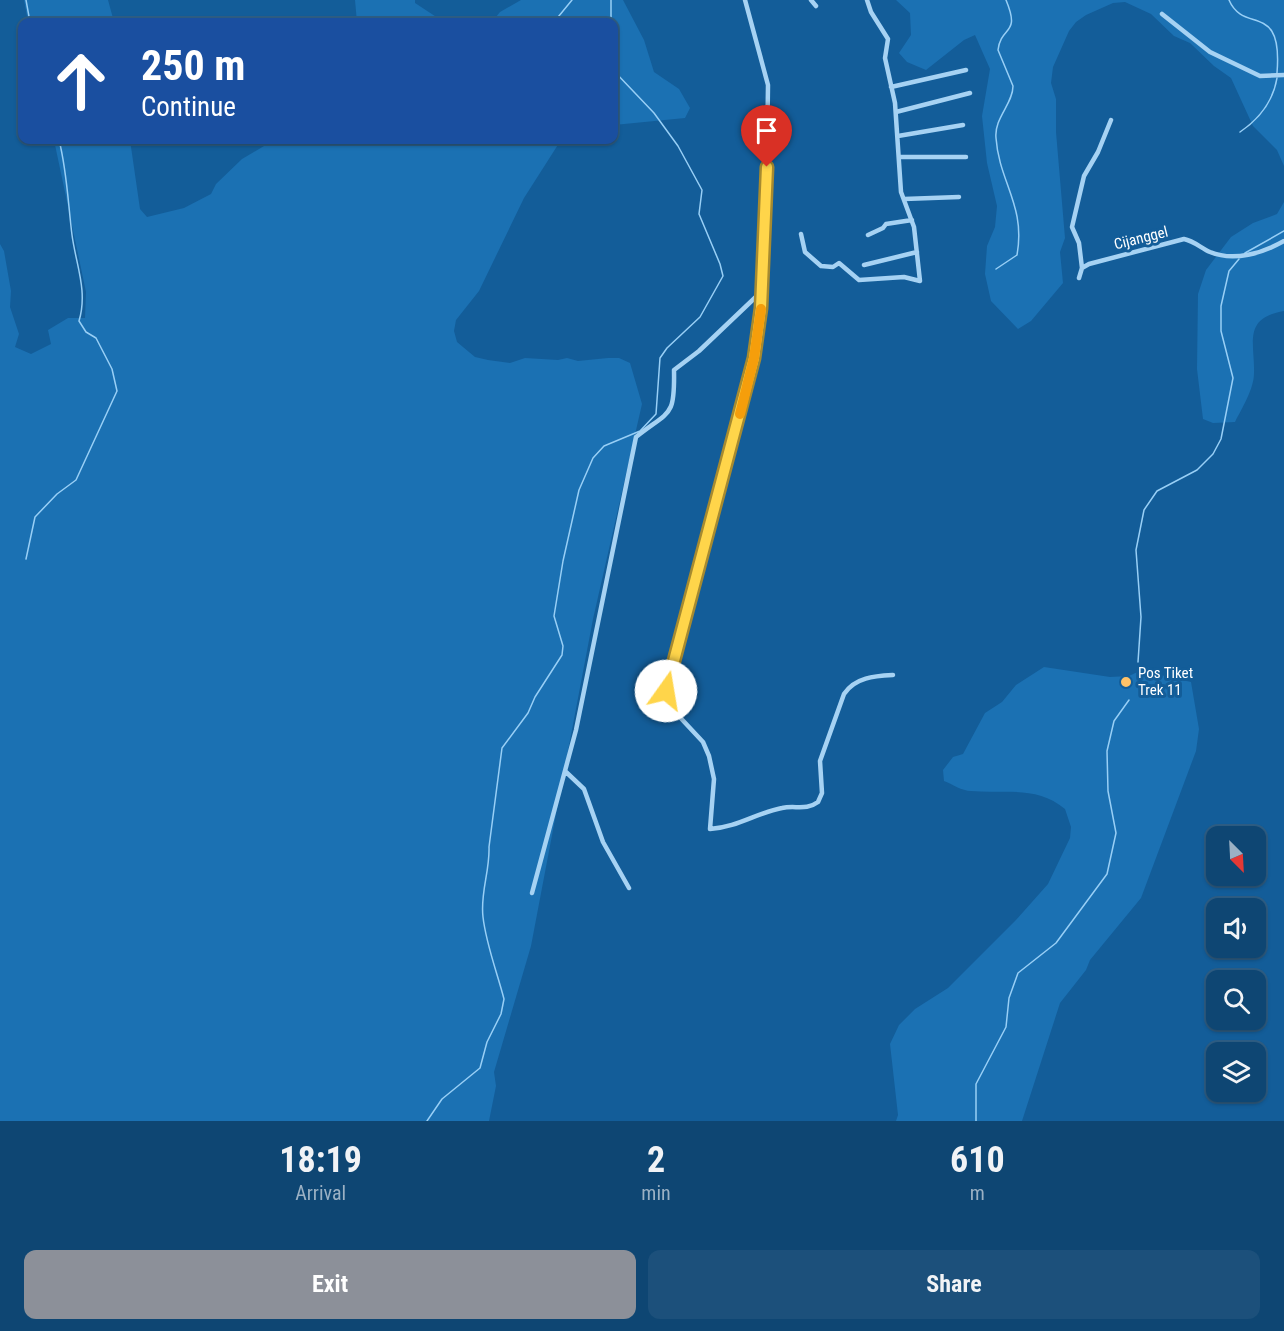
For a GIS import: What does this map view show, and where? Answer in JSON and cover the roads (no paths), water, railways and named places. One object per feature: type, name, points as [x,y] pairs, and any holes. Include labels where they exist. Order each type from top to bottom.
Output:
[{"type":"street","points":[[745,0],[768,86],[766,227],[754,358],[666,691],[675,712],[703,741],[709,756],[714,779],[710,829],[742,824],[781,808],[800,809],[813,806],[822,793],[820,761],[844,694],[849,686],[860,680],[893,675]]},
{"type":"street","points":[[811,0],[816,6]]},
{"type":"street","points":[[801,234],[806,252],[814,262],[825,267],[839,263],[859,280],[904,277],[920,281],[912,219],[904,200],[896,112],[885,58],[888,35],[871,12],[867,0]]},
{"type":"street","points":[[1162,14],[1210,52],[1260,76],[1284,75]]},
{"type":"street","points":[[892,89],[966,70]]},
{"type":"street","points":[[896,112],[970,93]]},
{"type":"street","points":[[1079,278],[1082,268],[1079,243],[1072,227],[1084,176],[1112,120]]},
{"type":"street","points":[[898,136],[963,125]]},
{"type":"street","points":[[899,157],[966,157]]},
{"type":"street","points":[[904,200],[959,197]]},
{"type":"street","points":[[868,235],[883,228],[886,224],[912,219]]},
{"type":"street","name":"Cijanggel","points":[[1082,268],[1122,254],[1184,239],[1213,253],[1237,256],[1268,250],[1284,241]]},
{"type":"street","points":[[864,265],[917,252]]},
{"type":"street","points":[[532,893],[576,730],[636,437],[664,418],[675,402],[674,370],[699,351],[761,292]]},
{"type":"street","points":[[565,771],[588,798],[603,842],[629,888]]},
{"type":"waterway","points":[[26,0],[29,18]]},
{"type":"waterway","points":[[557,18],[572,0]]},
{"type":"waterway","points":[[611,0],[611,18]]},
{"type":"waterway","points":[[996,269],[1017,255],[1019,238],[1015,208],[998,154],[996,138],[998,124],[1010,99],[1013,86],[998,50],[1000,42],[1011,25],[1006,0]]},
{"type":"waterway","points":[[1229,0],[1236,10],[1244,16],[1261,22],[1274,36],[1277,50],[1277,73]]},
{"type":"waterway","points":[[427,1121],[442,1099],[480,1068],[487,1042],[501,1014],[504,999],[487,937],[482,908],[502,748],[528,713],[535,697],[562,655],[563,646],[554,616],[563,561],[579,490],[593,458],[604,446],[640,431],[656,414],[660,358],[667,348],[700,317],[723,276],[699,214],[702,190],[678,146],[654,113],[618,75]]},
{"type":"waterway","points":[[1240,132],[1269,102],[1277,78]]},
{"type":"waterway","points":[[26,559],[35,517],[57,494],[76,480],[117,391],[112,369],[96,338],[86,332],[79,321],[82,289],[60,144]]},
{"type":"waterway","points":[[1245,253],[1284,231]]},
{"type":"waterway","points":[[1138,662],[1141,617],[1136,550],[1144,510],[1157,491],[1197,470],[1213,454],[1221,439],[1233,378],[1221,331],[1221,306],[1229,271],[1239,259]]},
{"type":"waterway","points":[[976,1121],[976,1084],[1006,1027],[1009,998],[1018,973],[1056,943],[1107,874],[1116,833],[1108,791],[1107,751],[1114,721],[1129,700]]},
{"type":"place","name":"Pos Tiket Trek 11","points":[[1126,682]]}]
